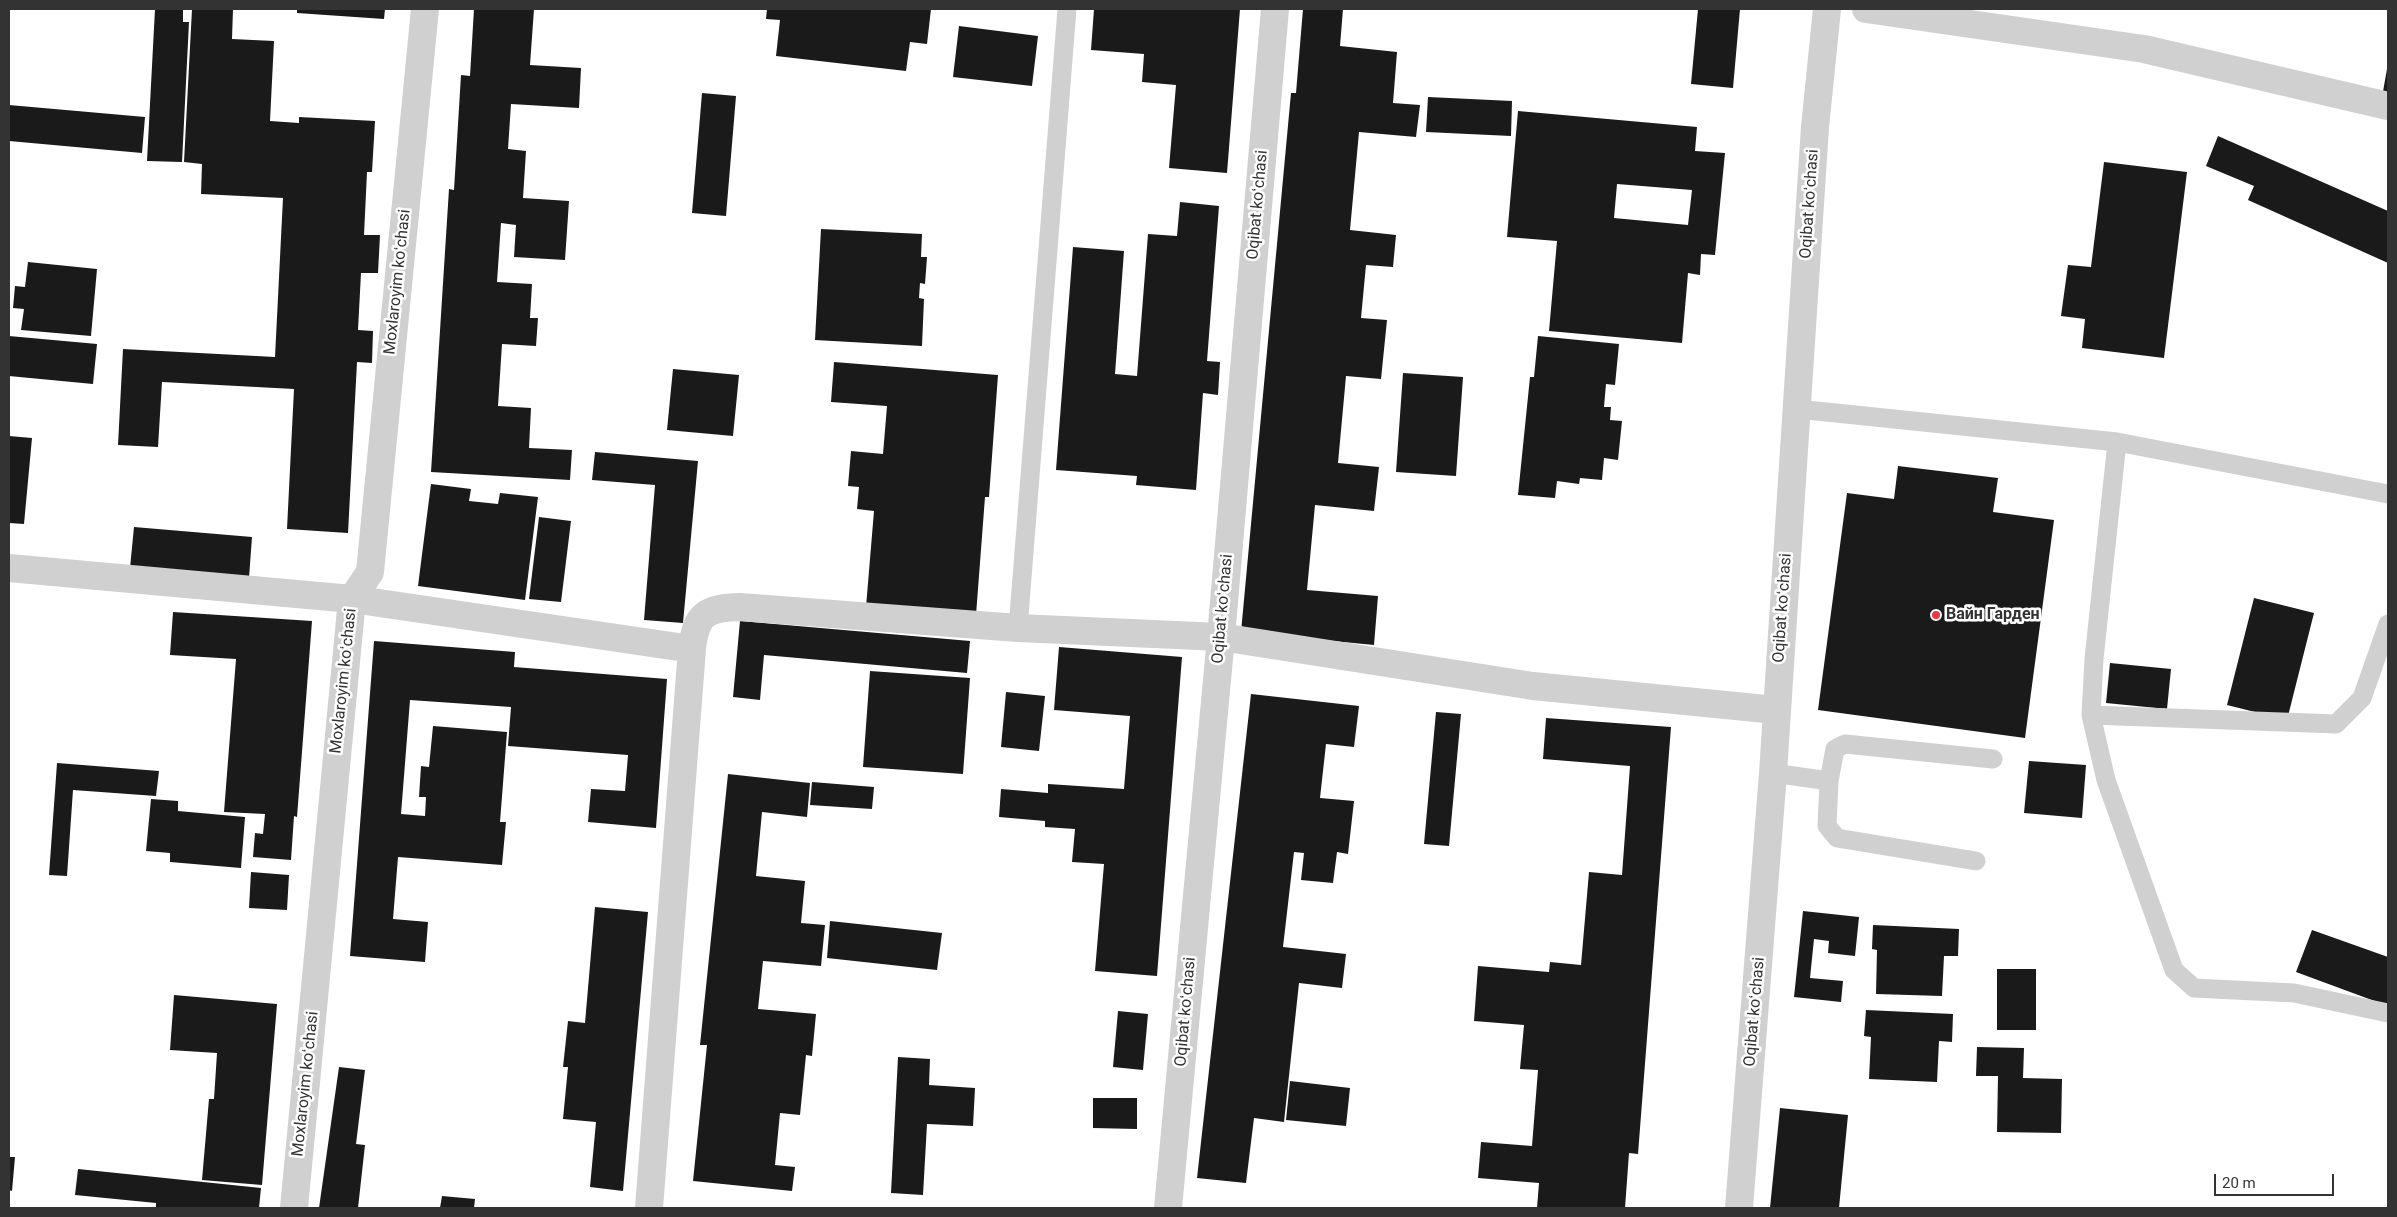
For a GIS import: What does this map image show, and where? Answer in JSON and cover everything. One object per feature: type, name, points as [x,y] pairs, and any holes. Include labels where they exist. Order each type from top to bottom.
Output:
[{"type":"street","name":"Moxlaroyim koʻchasi","points":[[294,1208],[352,599],[370,572],[425,9]]},
{"type":"street","name":"Oqibat koʻchasi","points":[[1168,1208],[1221,637],[1275,9]]},
{"type":"street","name":"Oqibat koʻchasi","points":[[1739,1208],[1773,773],[1815,127],[1828,9]]},
{"type":"street","points":[[1866,9],[2144,49],[2388,106]]},
{"type":"street","points":[[9,568],[352,599],[692,649]]},
{"type":"street","points":[[649,1208],[692,649],[697,622],[706,614],[718,608],[740,607],[1018,628],[1221,637],[1533,686],[1776,710]]},
{"type":"lane","points":[[1018,628],[1067,9]]},
{"type":"lane","points":[[1797,408],[2117,442],[2388,494]]},
{"type":"lane","points":[[2117,442],[2094,659],[2091,715],[2106,780],[2174,970],[2194,988],[2294,993],[2388,1013]]},
{"type":"lane","points":[[2091,715],[2336,724],[2362,698],[2388,624]]},
{"type":"lane","points":[[1976,861],[1837,838],[1827,826],[1828,781],[1835,749],[1845,744],[1994,759]]},
{"type":"lane","points":[[1773,773],[1828,781]]},
{"type":"building","points":[[155,9],[183,9],[183,22],[189,22],[182,162],[147,161]]},
{"type":"building","points":[[192,9],[233,9],[232,39],[274,41],[270,121],[299,123],[299,117],[375,121],[372,172],[367,172],[364,235],[380,235],[378,273],[361,273],[358,330],[373,331],[372,363],[357,362],[348,533],[287,529],[294,389],[162,382],[158,447],[118,445],[123,349],[275,357],[283,198],[201,194],[202,164],[184,162]]},
{"type":"building","points":[[297,9],[385,9],[384,19],[297,13]]},
{"type":"building","points":[[474,9],[534,9],[530,65],[581,68],[579,108],[511,104],[508,149],[526,151],[523,198],[569,201],[565,260],[514,257],[516,225],[501,223],[497,282],[532,284],[530,318],[538,318],[536,346],[502,344],[498,406],[531,408],[529,448],[572,450],[570,480],[431,472],[449,189],[454,190],[461,75],[470,76]]},
{"type":"building","points":[[767,9],[931,9],[927,44],[910,42],[906,71],[776,56],[780,20],[766,19]]},
{"type":"building","points":[[1094,9],[1240,9],[1227,173],[1169,168],[1176,85],[1142,82],[1144,54],[1091,50]]},
{"type":"building","points":[[1303,9],[1343,9],[1340,46],[1397,52],[1393,103],[1420,105],[1416,137],[1359,132],[1350,230],[1396,235],[1393,267],[1366,265],[1361,318],[1387,320],[1381,379],[1346,376],[1338,463],[1379,467],[1374,511],[1315,505],[1307,590],[1378,596],[1374,645],[1241,632],[1291,93],[1296,93]]},
{"type":"building","points":[[1698,9],[1740,9],[1733,88],[1691,84]]},
{"type":"building","points":[[959,26],[1038,36],[1032,86],[953,77]]},
{"type":"building","points":[[2388,70],[2388,99],[2382,97]]},
{"type":"building","points":[[702,93],[736,96],[726,216],[692,213]]},
{"type":"building","points":[[1428,97],[1512,101],[1511,136],[1426,132]]},
{"type":"building","points":[[9,105],[145,117],[142,153],[9,141]]},
{"type":"building","points":[[1518,111],[1697,127],[1695,151],[1725,153],[1715,255],[1701,254],[1700,275],[1688,273],[1682,343],[1549,331],[1557,241],[1507,237]],"holes":[[[1617,184],[1692,190],[1688,225],[1614,218]]]},
{"type":"building","points":[[2218,136],[2388,211],[2388,263],[2248,200],[2254,186],[2206,166]]},
{"type":"building","points":[[2104,162],[2187,172],[2164,358],[2082,348],[2085,319],[2061,316],[2068,265],[2091,267]]},
{"type":"building","points":[[1180,202],[1219,206],[1207,361],[1220,362],[1218,395],[1203,393],[1196,490],[1136,485],[1137,476],[1056,470],[1073,247],[1124,251],[1115,374],[1137,376],[1148,234],[1177,236]]},
{"type":"building","points":[[821,229],[922,234],[921,257],[927,257],[925,284],[920,283],[919,298],[924,299],[922,346],[815,340]]},
{"type":"building","points":[[28,262],[97,269],[91,336],[21,330],[24,309],[13,308],[15,286],[25,287]]},
{"type":"building","points":[[9,336],[97,344],[93,384],[9,376]]},
{"type":"building","points":[[1538,336],[1619,344],[1615,385],[1606,384],[1604,407],[1611,407],[1610,420],[1622,421],[1618,460],[1604,458],[1602,480],[1580,478],[1579,484],[1557,481],[1555,498],[1518,495],[1530,377],[1534,377]]},
{"type":"building","points":[[834,362],[998,375],[989,497],[985,497],[976,615],[866,607],[874,511],[857,509],[859,487],[848,486],[851,451],[883,454],[887,406],[831,402]]},
{"type":"building","points":[[673,369],[739,375],[733,436],[667,430]]},
{"type":"building","points":[[1403,373],[1463,377],[1456,476],[1396,472]]},
{"type":"building","points":[[9,436],[32,438],[24,524],[9,523]]},
{"type":"building","points":[[595,452],[698,461],[683,623],[644,620],[655,485],[592,480]]},
{"type":"building","name":"Вайн Гарден","points":[[1898,466],[1998,478],[1993,512],[2054,520],[2025,738],[1818,710],[1847,493],[1894,499]]},
{"type":"building","points":[[431,484],[471,489],[469,501],[498,504],[500,493],[538,497],[525,600],[418,586]]},
{"type":"building","points":[[539,517],[571,521],[561,602],[529,599]]},
{"type":"building","points":[[134,527],[252,537],[249,578],[130,568]]},
{"type":"building","points":[[2254,598],[2314,613],[2287,720],[2227,705]]},
{"type":"building","points":[[173,612],[312,621],[297,817],[294,816],[291,860],[253,857],[255,833],[263,834],[265,814],[224,812],[236,659],[170,655]]},
{"type":"building","points":[[740,621],[970,641],[967,673],[764,655],[760,700],[733,697]]},
{"type":"building","points":[[374,641],[515,652],[514,667],[667,679],[656,828],[588,822],[591,789],[625,791],[628,755],[508,746],[511,707],[410,700],[401,814],[425,816],[426,797],[419,797],[421,766],[429,767],[433,726],[507,732],[500,822],[506,822],[502,865],[398,857],[393,919],[428,922],[425,962],[350,956]]},
{"type":"building","points":[[1059,647],[1182,657],[1157,976],[1095,971],[1104,864],[1072,862],[1075,829],[1045,827],[1045,821],[999,817],[1001,789],[1048,793],[1048,784],[1124,789],[1130,716],[1054,710]]},
{"type":"building","points":[[2110,663],[2171,669],[2167,709],[2106,703]]},
{"type":"building","points":[[870,671],[970,678],[963,774],[863,767]]},
{"type":"building","points":[[1006,692],[1045,696],[1039,751],[1001,747]]},
{"type":"building","points":[[1251,694],[1359,706],[1354,747],[1326,744],[1320,798],[1354,801],[1348,854],[1337,852],[1333,883],[1301,880],[1304,853],[1294,852],[1283,947],[1346,954],[1342,988],[1299,983],[1284,1122],[1254,1118],[1246,1183],[1197,1178]]},
{"type":"building","points":[[1436,712],[1461,714],[1449,846],[1424,844]]},
{"type":"building","points":[[1546,718],[1671,727],[1638,1154],[1629,1153],[1625,1208],[1537,1208],[1539,1183],[1478,1178],[1481,1142],[1532,1146],[1538,1070],[1520,1069],[1524,1025],[1474,1021],[1478,966],[1549,972],[1550,962],[1581,965],[1589,872],[1622,875],[1630,766],[1543,759]]},
{"type":"building","points":[[2029,761],[2086,765],[2082,818],[2024,813]]},
{"type":"building","points":[[57,763],[159,771],[156,796],[73,790],[67,876],[49,875]]},
{"type":"building","points":[[728,774],[810,783],[807,817],[762,812],[756,876],[805,881],[801,923],[825,925],[821,966],[763,961],[758,1009],[816,1014],[812,1056],[806,1055],[800,1115],[780,1113],[775,1165],[795,1167],[792,1191],[693,1181],[707,1045],[700,1045]]},
{"type":"building","points":[[812,782],[874,787],[872,809],[810,805]]},
{"type":"building","points":[[151,799],[178,801],[178,811],[245,817],[241,868],[170,862],[170,853],[146,851]]},
{"type":"building","points":[[251,872],[289,875],[287,910],[249,908]]},
{"type":"building","points":[[595,907],[648,912],[623,1191],[590,1187],[596,1122],[563,1119],[568,1067],[563,1067],[568,1021],[585,1023]]},
{"type":"building","points":[[1803,911],[1859,917],[1855,956],[1828,953],[1829,941],[1814,939],[1810,978],[1843,981],[1841,1002],[1794,997]]},
{"type":"building","points":[[830,921],[942,933],[937,970],[827,958]]},
{"type":"building","points":[[1873,925],[1959,929],[1958,956],[1944,956],[1942,996],[1876,994],[1877,950],[1872,949]]},
{"type":"building","points":[[2312,930],[2388,957],[2388,1006],[2296,972]]},
{"type":"building","points":[[1997,969],[2036,969],[2036,1030],[1997,1030]]},
{"type":"building","points":[[174,995],[277,1004],[262,1185],[202,1180],[209,1099],[214,1099],[217,1053],[170,1050]]},
{"type":"building","points":[[1866,1010],[1953,1014],[1952,1042],[1939,1041],[1937,1082],[1869,1079],[1871,1037],[1864,1036]]},
{"type":"building","points":[[1118,1011],[1148,1014],[1143,1070],[1113,1067]]},
{"type":"building","points":[[1977,1047],[2024,1048],[2023,1078],[2062,1079],[2061,1133],[1997,1132],[1998,1076],[1976,1076]]},
{"type":"building","points":[[898,1057],[930,1059],[929,1085],[975,1088],[973,1126],[927,1124],[923,1195],[891,1193]]},
{"type":"building","points":[[339,1067],[365,1070],[356,1144],[365,1145],[358,1208],[319,1208]]},
{"type":"building","points":[[1290,1081],[1350,1088],[1346,1126],[1286,1120]]},
{"type":"building","points":[[1093,1098],[1137,1098],[1137,1129],[1093,1128]]},
{"type":"building","points":[[1780,1108],[1848,1115],[1839,1208],[1770,1208]]},
{"type":"building","points":[[9,1157],[15,1157],[12,1191],[9,1190]]},
{"type":"building","points":[[78,1169],[261,1188],[259,1208],[156,1208],[156,1203],[75,1195]]},
{"type":"building","points":[[442,1196],[475,1199],[474,1208],[440,1208]]},
{"type":"place","name":"Вайн Гарден","points":[[1936,615]]}]
